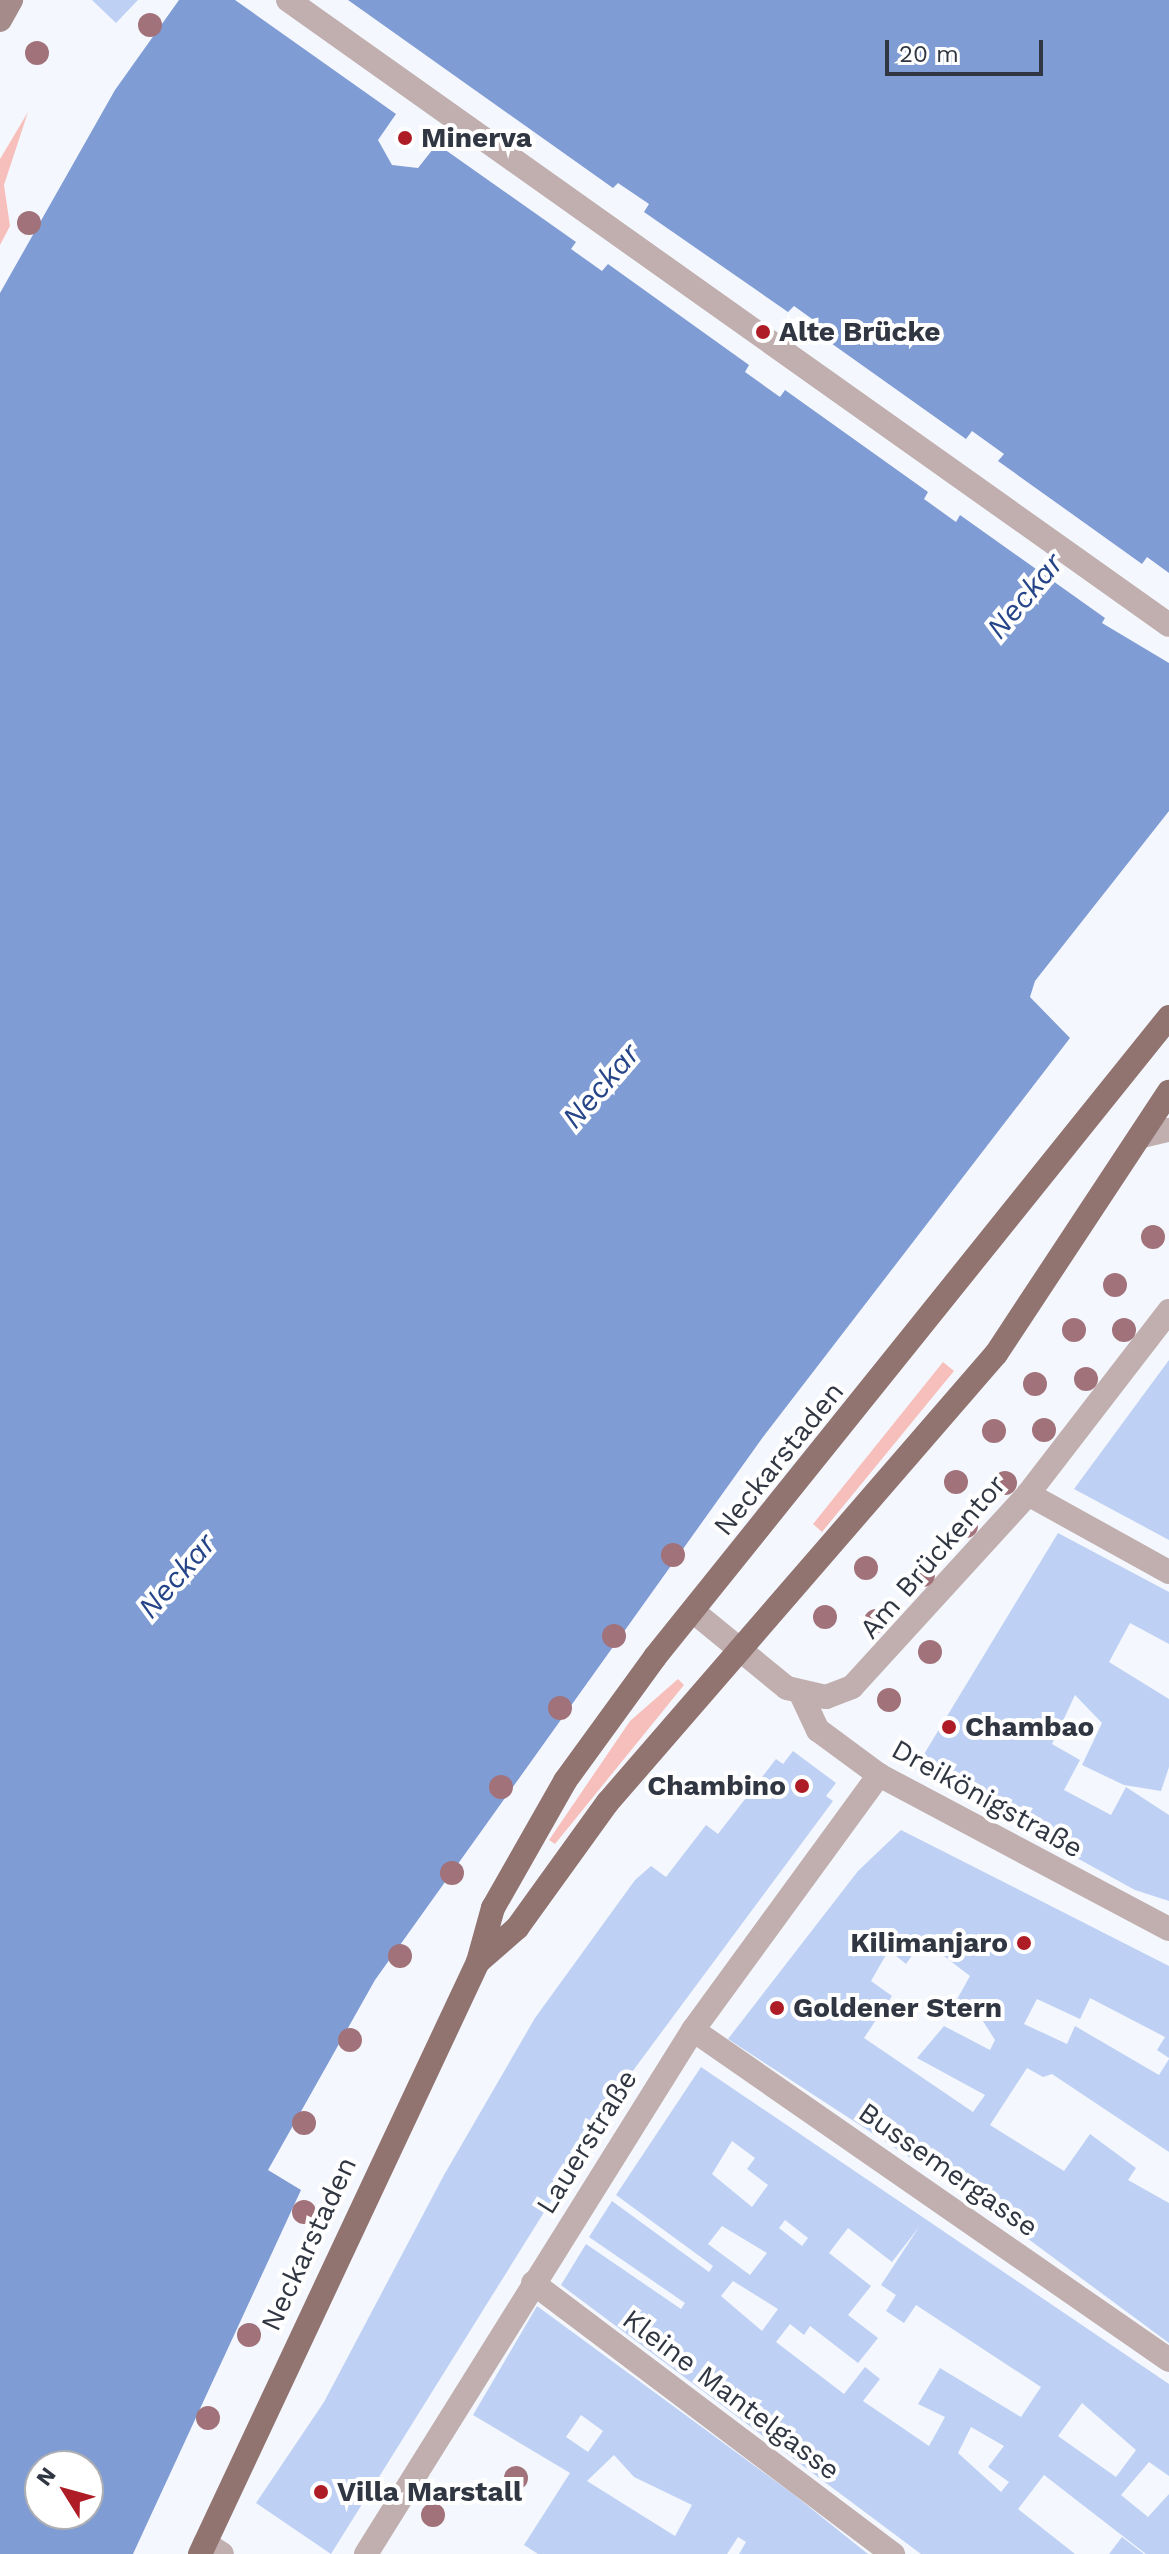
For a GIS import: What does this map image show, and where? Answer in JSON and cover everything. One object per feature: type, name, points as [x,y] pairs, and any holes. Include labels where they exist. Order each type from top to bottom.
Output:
[{"type":"main road","points":[[0,20],[11,0]]},
{"type":"main road","name":"Neckarstaden","points":[[209,2550],[478,1962],[493,1908],[557,1794],[694,1612],[1169,1017]]},
{"type":"main road","name":"Neckarstaden","points":[[478,1962],[517,1928],[608,1802],[996,1354],[1169,1092]]},
{"type":"street","points":[[288,0],[1169,625]]},
{"type":"street","points":[[1142,1136],[1169,1130]]},
{"type":"street","name":"Am Brückentor","points":[[801,1694],[838,1693],[871,1673],[1028,1494],[1169,1311]]},
{"type":"street","points":[[1028,1494],[1169,1572]]},
{"type":"street","points":[[694,1612],[740,1653],[801,1694]]},
{"type":"street","name":"Dreikönigstraße","points":[[801,1694],[818,1730],[879,1775],[912,1796],[1169,1929]]},
{"type":"street","name":"Lauerstraße","points":[[366,2554],[404,2469],[533,2283],[693,2030],[879,1775]]},
{"type":"street","name":"Bussemergasse","points":[[693,2030],[1169,2360]]},
{"type":"street","name":"Kleine Mantelgasse","points":[[533,2283],[893,2554]]},
{"type":"shaded area","points":[[28,112],[4,185],[10,226],[0,245],[0,159]]},
{"type":"shaded area","points":[[943,1362],[954,1371],[822,1532],[813,1524]]},
{"type":"shaded area","points":[[678,1679],[684,1685],[555,1844],[549,1840],[630,1721]]},
{"type":"water","name":"Neckar","points":[[179,0],[1169,0],[1169,811],[1035,981],[1030,997],[1070,1038],[763,1437],[375,1980],[268,2170],[301,2190],[133,2554],[0,2554],[0,293],[115,90]]},
{"type":"pier","name":"Alte Brücke","points":[[235,0],[348,0],[613,188],[618,183],[649,204],[644,212],[788,312],[794,306],[826,329],[821,336],[966,439],[972,431],[1004,454],[998,461],[1142,564],[1147,557],[1169,573],[1169,663],[1102,623],[1105,618],[960,515],[956,522],[924,499],[928,492],[785,390],[780,397],[745,372],[749,365],[608,264],[602,271],[571,249],[576,242],[437,144],[418,168],[392,165],[378,140],[396,114]]},
{"type":"building","points":[[92,0],[138,0],[116,23]]},
{"type":"building","points":[[1169,1360],[1169,1540],[1074,1489]]},
{"type":"building","points":[[1058,1533],[1169,1592],[1169,1644],[1130,1623],[1109,1662],[1169,1699],[1169,1767],[1161,1791],[1124,1785],[1082,1765],[1102,1723],[1075,1695],[1052,1744],[1080,1760],[1064,1790],[1111,1815],[1126,1787],[1169,1815],[1169,1901],[1135,1890],[915,1769]]},
{"type":"building","points":[[793,1751],[836,1783],[826,1796],[833,1801],[629,2076],[331,2554],[256,2503],[324,2402],[444,2175],[535,2018],[635,1880],[651,1866],[666,1877],[706,1825],[718,1834],[776,1759],[783,1764]]},
{"type":"building","points":[[901,1830],[1169,1966],[1169,2058],[1157,2050],[1165,2037],[1090,1998],[1080,2019],[1037,1999],[1024,2024],[1067,2044],[1075,2026],[1159,2075],[1169,2059],[1169,2152],[1052,2074],[1043,2077],[1027,2068],[990,2125],[1064,2171],[1090,2134],[1136,2168],[1128,2180],[1169,2203],[1169,2343],[978,2202],[728,2039],[858,1871]],"holes":[[[898,1934],[907,1938],[895,1955],[906,1964],[923,1940],[970,1976],[955,2003],[981,2018],[995,2040],[990,2050],[944,2026],[917,2058],[985,2095],[973,2112],[864,2038],[892,1996],[871,1981]]]},
{"type":"building","points":[[701,2067],[1169,2384],[1169,2476],[1149,2462],[1121,2495],[1148,2517],[1169,2494],[1169,2554],[1146,2554],[1044,2475],[1018,2509],[1075,2554],[921,2554],[561,2285],[586,2244],[681,2309],[685,2303],[589,2237],[612,2201],[709,2272],[713,2266],[616,2195]],"holes":[[[732,2141],[755,2158],[747,2169],[768,2185],[752,2207],[712,2174]],[[785,2220],[808,2238],[802,2246],[779,2228]],[[722,2226],[767,2253],[750,2275],[708,2244]],[[919,2227],[881,2285],[896,2295],[886,2311],[904,2323],[916,2305],[1041,2387],[1021,2417],[940,2368],[918,2404],[945,2417],[929,2446],[863,2401],[880,2379],[865,2367],[844,2394],[776,2342],[790,2324],[804,2335],[810,2326],[858,2363],[878,2338],[848,2315],[871,2286],[829,2253],[848,2228],[892,2262]],[[733,2281],[778,2309],[762,2331],[721,2296]],[[1082,2403],[1136,2450],[1116,2477],[1058,2436]],[[971,2427],[1004,2446],[988,2467],[1009,2482],[1001,2492],[958,2453]]]},
{"type":"building","points":[[537,2306],[793,2494],[868,2554],[739,2554],[746,2542],[738,2537],[727,2554],[538,2554],[524,2545],[570,2473],[473,2415]],"holes":[[[581,2415],[603,2431],[588,2452],[566,2437]],[[614,2455],[634,2477],[692,2505],[675,2536],[587,2481]]]},
{"type":"building","points":[[1122,2537],[1144,2554],[1109,2554]]},
{"type":"place","name":"Minerva","points":[[405,138]]},
{"type":"place","name":"Alte Brücke","points":[[763,332]]},
{"type":"place","name":"Chambao","points":[[949,1727]]},
{"type":"place","name":"Chambino","points":[[802,1786]]},
{"type":"place","name":"Kilimanjaro","points":[[1024,1943]]},
{"type":"place","name":"Goldener Stern","points":[[777,2008]]},
{"type":"place","name":"Villa Marstall","points":[[321,2492]]}]
